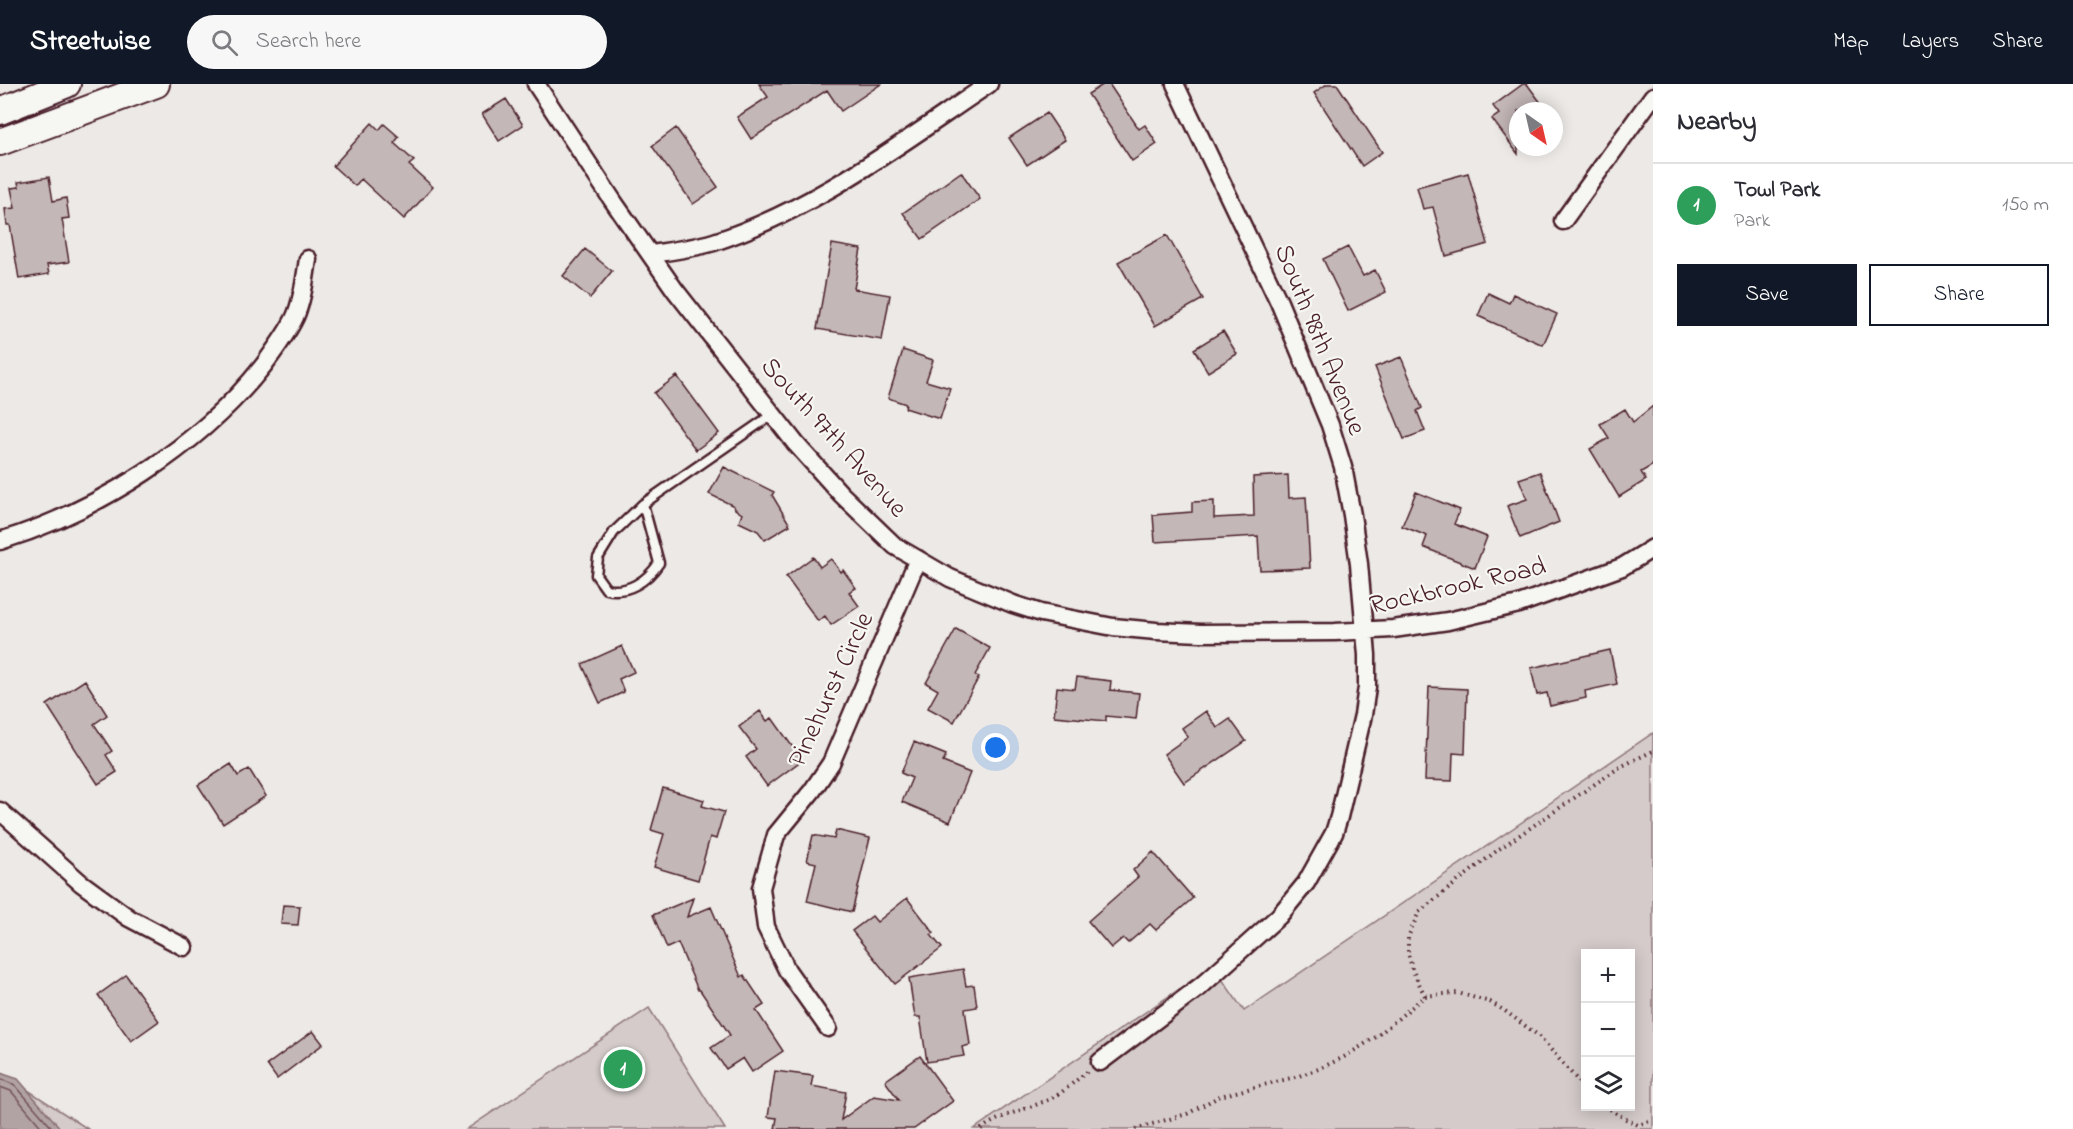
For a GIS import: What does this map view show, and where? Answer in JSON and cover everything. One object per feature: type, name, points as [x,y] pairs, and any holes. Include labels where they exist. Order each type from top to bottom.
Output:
[{"type":"main road","points":[[0,111],[67,84]]},
{"type":"main road","points":[[0,142],[156,84]]},
{"type":"street","name":"South 97th Avenue","points":[[536,84],[675,290],[796,444],[841,494],[895,546],[950,578],[1013,604],[1041,613],[1113,627],[1201,633],[1365,630]]},
{"type":"street","points":[[651,254],[713,242],[808,202],[855,174],[988,84]]},
{"type":"street","name":"South 98th Avenue","points":[[1175,84],[1279,302],[1330,425],[1352,515],[1365,630]]},
{"type":"street","points":[[1563,221],[1653,96]]},
{"type":"street","points":[[0,541],[44,525],[100,499],[172,454],[203,428],[254,377],[294,319],[299,306],[308,259]]},
{"type":"street","name":"Rockbrook Road","points":[[1100,1062],[1201,986],[1279,916],[1306,883],[1334,833],[1360,726],[1367,687],[1365,630],[1393,629],[1448,621],[1519,604],[1622,567],[1653,548]]},
{"type":"street","name":"Pinehurst Circle","points":[[828,1028],[787,970],[766,927],[761,888],[776,835],[812,791],[831,763],[918,559]]},
{"type":"street","points":[[0,811],[81,883],[129,918],[184,947]]},
{"type":"lane","points":[[643,504],[659,563],[650,576],[632,587],[618,592],[606,589],[596,575],[598,558],[614,532],[643,504],[772,414]]},
{"type":"path","points":[[1425,996],[1412,969],[1408,952],[1408,937],[1419,912],[1500,849],[1620,767],[1653,751]]},
{"type":"path","points":[[1135,1129],[1187,1114],[1220,1096],[1299,1076],[1321,1068],[1344,1057],[1376,1036],[1425,996],[1458,993],[1490,1002],[1539,1036],[1581,1083]]},
{"type":"path","points":[[981,1129],[991,1122],[1052,1098],[1100,1062]]},
{"type":"path","points":[[1612,1111],[1639,1127],[1653,1119]]},
{"type":"shaded area","points":[[1653,733],[1653,1129],[974,1129],[1213,966],[1244,1011]]},
{"type":"shaded area","points":[[649,1008],[725,1129],[467,1129]]},
{"type":"shaded area","points":[[0,1072],[88,1129],[0,1129]]},
{"type":"water","points":[[0,1073],[18,1079],[61,1129],[0,1129]]},
{"type":"building","points":[[759,84],[881,84],[841,111],[827,90],[751,139],[737,117],[768,97]]},
{"type":"building","points":[[1104,84],[1109,84],[1139,129],[1145,125],[1157,144],[1132,161],[1088,94]]},
{"type":"building","points":[[1327,84],[1337,84],[1382,152],[1362,166],[1314,93]]},
{"type":"building","points":[[1523,84],[1527,84],[1540,102],[1509,102],[1509,142],[1492,119],[1499,114],[1493,106]]},
{"type":"building","points":[[506,99],[523,125],[499,141],[482,114]]},
{"type":"building","points":[[1047,113],[1065,140],[1027,165],[1009,138]]},
{"type":"building","points":[[372,123],[379,130],[384,124],[399,137],[394,143],[414,161],[409,165],[433,187],[404,219],[361,179],[355,186],[333,166]]},
{"type":"building","points":[[676,128],[718,187],[693,204],[652,146]]},
{"type":"building","points":[[961,172],[980,199],[922,239],[903,213]]},
{"type":"building","points":[[1468,173],[1488,244],[1446,256],[1433,207],[1423,209],[1417,187]]},
{"type":"building","points":[[49,177],[53,201],[66,198],[69,218],[62,219],[69,262],[47,265],[49,274],[19,279],[5,209],[15,208],[11,188],[19,187],[18,182]]},
{"type":"building","points":[[1167,235],[1203,299],[1155,326],[1118,262]]},
{"type":"building","points":[[832,244],[861,249],[854,289],[890,295],[882,340],[817,329]]},
{"type":"building","points":[[1348,247],[1363,276],[1375,270],[1386,292],[1348,311],[1323,259]]},
{"type":"building","points":[[585,249],[612,271],[590,298],[563,276]]},
{"type":"building","points":[[1488,293],[1509,303],[1513,294],[1557,314],[1543,345],[1478,316]]},
{"type":"building","points":[[1223,331],[1237,354],[1208,372],[1194,349]]},
{"type":"building","points":[[903,350],[933,360],[926,381],[950,388],[940,419],[905,408],[906,404],[888,398]]},
{"type":"building","points":[[1401,357],[1422,408],[1417,411],[1425,431],[1404,439],[1375,367]]},
{"type":"building","points":[[677,376],[719,433],[696,450],[654,393]]},
{"type":"building","points":[[1653,406],[1653,465],[1641,472],[1646,480],[1619,497],[1590,449],[1609,438],[1600,424],[1625,409],[1633,422]]},
{"type":"building","points":[[724,467],[774,492],[772,495],[790,525],[765,540],[758,531],[739,522],[742,514],[734,506],[709,494]]},
{"type":"building","points":[[1540,472],[1559,522],[1520,538],[1507,506],[1527,499],[1519,479]]},
{"type":"building","points":[[1288,475],[1289,498],[1306,497],[1310,568],[1260,570],[1258,536],[1155,542],[1153,515],[1192,512],[1192,502],[1214,501],[1214,518],[1254,516],[1253,477]]},
{"type":"building","points":[[1416,492],[1460,510],[1454,524],[1487,537],[1475,568],[1423,547],[1427,536],[1402,526]]},
{"type":"building","points":[[813,557],[820,567],[831,559],[841,572],[843,570],[856,588],[849,592],[859,606],[831,625],[825,616],[818,621],[786,577]]},
{"type":"building","points":[[956,629],[990,648],[975,675],[979,677],[954,722],[928,708],[938,690],[926,683]]},
{"type":"building","points":[[622,646],[634,672],[619,679],[624,692],[600,703],[582,664]]},
{"type":"building","points":[[1610,650],[1617,684],[1585,691],[1586,698],[1550,706],[1547,693],[1537,695],[1531,668]]},
{"type":"building","points":[[1077,677],[1111,681],[1110,690],[1139,693],[1136,719],[1106,716],[1106,721],[1054,716],[1057,687],[1075,689]]},
{"type":"building","points":[[85,680],[107,715],[94,724],[112,751],[106,755],[117,772],[98,784],[47,705]]},
{"type":"building","points":[[1429,687],[1467,689],[1465,754],[1453,753],[1452,781],[1425,780]]},
{"type":"building","points":[[760,711],[767,721],[772,718],[802,760],[767,786],[746,757],[756,749],[739,727]]},
{"type":"building","points":[[1206,711],[1217,728],[1230,719],[1246,741],[1184,783],[1164,754],[1188,737],[1182,728]]},
{"type":"building","points":[[914,742],[946,755],[943,762],[970,773],[950,822],[902,802],[912,778],[901,773]]},
{"type":"building","points":[[231,764],[238,776],[249,769],[266,796],[223,824],[198,785]]},
{"type":"building","points":[[663,788],[704,800],[702,806],[724,812],[716,839],[710,837],[698,880],[654,867],[664,834],[651,830]]},
{"type":"building","points":[[836,830],[870,838],[852,912],[807,901],[816,863],[807,861],[813,835],[834,839]]},
{"type":"building","points":[[1153,852],[1193,898],[1156,930],[1150,924],[1128,943],[1123,938],[1111,948],[1088,921],[1138,877],[1133,870]]},
{"type":"building","points":[[693,898],[687,917],[711,907],[741,977],[744,975],[764,1005],[756,1010],[783,1051],[752,1072],[743,1058],[726,1069],[711,1048],[730,1035],[698,990],[678,943],[667,948],[653,915]]},
{"type":"building","points":[[907,898],[934,933],[931,935],[942,948],[895,984],[852,931],[872,916],[877,922]]},
{"type":"building","points":[[283,905],[300,906],[298,925],[281,924]]},
{"type":"building","points":[[963,969],[966,986],[974,985],[977,1007],[965,1009],[970,1045],[962,1047],[964,1056],[927,1062],[920,1017],[915,1017],[909,978]]},
{"type":"building","points":[[126,975],[159,1021],[131,1041],[98,995]]},
{"type":"building","points":[[313,1031],[323,1044],[277,1079],[267,1065]]},
{"type":"building","points":[[920,1056],[953,1101],[914,1129],[775,1129],[777,1118],[768,1117],[775,1071],[813,1076],[811,1086],[846,1092],[841,1120],[874,1096],[899,1100],[885,1081]]},
{"type":"place","name":"Towl Park","points":[[623,1069]]}]
